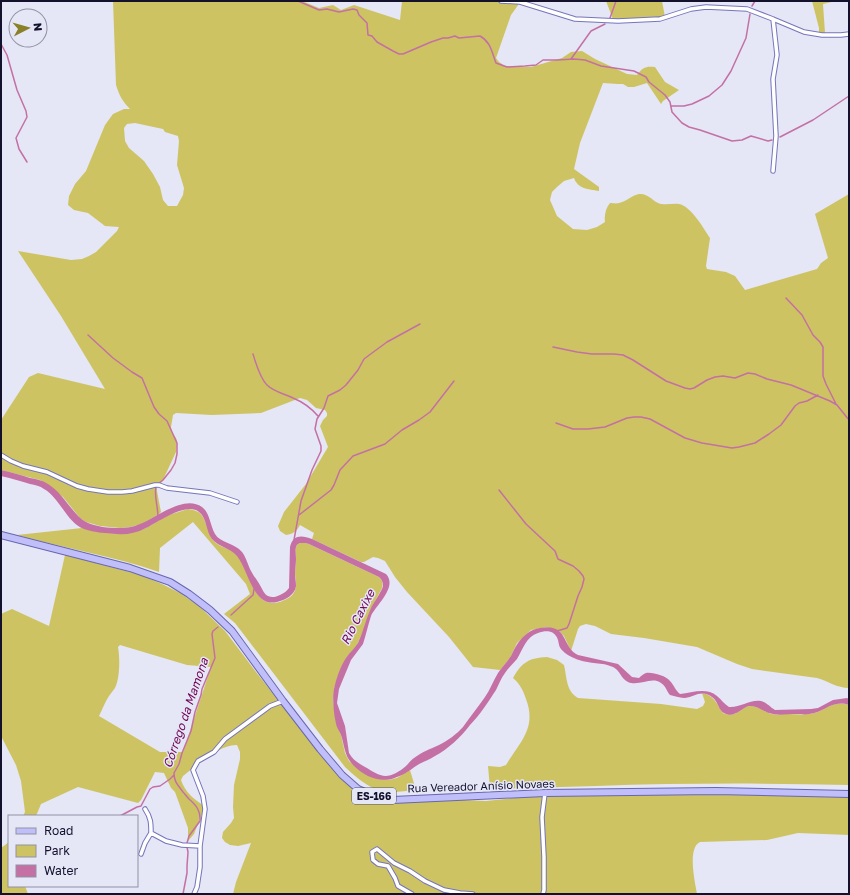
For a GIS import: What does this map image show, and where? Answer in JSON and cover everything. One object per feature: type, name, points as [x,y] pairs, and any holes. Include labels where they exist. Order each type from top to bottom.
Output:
[{"type":"main road","name":"Rua Vereador Anísio Novaes","points":[[1,535],[130,568],[170,582],[189,594],[210,610],[232,631],[282,701],[342,775],[358,789],[374,796],[393,800],[545,793],[716,791],[849,794]]},
{"type":"street","points":[[501,1],[520,2],[575,19],[618,21],[660,19],[691,9],[706,7],[747,9],[804,32],[822,35],[849,34]]},
{"type":"street","points":[[773,171],[776,136],[773,79],[777,55],[774,19]]},
{"type":"street","points":[[1,455],[23,466],[47,472],[77,486],[88,489],[108,492],[122,492],[159,485],[167,488],[210,493],[237,502]]},
{"type":"street","points":[[194,894],[197,887],[200,867],[200,846],[205,809],[203,796],[193,770],[198,761],[214,752],[226,739],[270,706],[282,701]]},
{"type":"street","points":[[543,894],[544,857],[542,817],[545,793]]},
{"type":"street","points":[[141,854],[151,833],[150,815],[145,809]]},
{"type":"street","points":[[151,833],[166,841],[182,845],[200,846]]},
{"type":"street","points":[[412,894],[398,886],[388,866],[378,864],[372,860],[372,852],[377,849],[394,863],[444,890],[473,894]]},
{"type":"green space","points":[[113,1],[302,1],[319,8],[333,5],[341,10],[354,5],[400,20],[402,1],[521,1],[511,15],[496,58],[505,66],[531,67],[562,58],[571,52],[582,51],[595,59],[627,74],[637,75],[645,68],[655,67],[665,82],[679,90],[661,104],[647,83],[634,87],[628,87],[623,84],[603,83],[580,143],[574,169],[599,187],[599,191],[587,189],[581,186],[574,178],[564,181],[557,187],[552,192],[550,200],[557,216],[573,229],[587,230],[597,227],[605,222],[607,207],[610,203],[622,202],[639,194],[647,195],[661,204],[679,204],[684,206],[692,213],[710,238],[706,266],[707,269],[726,272],[735,276],[745,290],[817,269],[821,263],[828,258],[815,214],[849,194],[849,688],[837,686],[817,678],[752,669],[697,647],[611,634],[595,626],[586,624],[580,626],[578,629],[571,651],[564,636],[559,631],[547,627],[531,630],[517,643],[510,658],[500,670],[473,667],[449,637],[407,592],[385,561],[373,557],[361,562],[312,539],[314,533],[300,525],[296,531],[291,534],[286,535],[280,531],[278,526],[284,512],[306,484],[328,447],[320,426],[327,416],[327,413],[325,410],[316,408],[307,400],[300,398],[261,413],[212,415],[176,413],[173,415],[171,427],[172,433],[177,441],[176,452],[162,482],[156,486],[161,512],[142,524],[130,527],[120,528],[100,526],[86,522],[80,518],[63,497],[40,480],[1,470],[1,420],[29,377],[38,373],[105,389],[61,316],[18,251],[71,260],[82,259],[96,252],[117,231],[119,227],[105,226],[88,213],[74,210],[68,205],[69,196],[75,184],[86,171],[105,125],[113,114],[124,109],[130,109],[125,104],[118,92],[116,85]],"holes":[[[135,123],[163,129],[165,132],[178,136],[179,141],[177,165],[184,188],[183,195],[177,206],[168,206],[163,200],[160,187],[153,174],[144,161],[129,148],[125,141],[124,128],[127,124]]]},
{"type":"green space","points":[[606,1],[662,1],[665,17],[642,21],[614,22]]},
{"type":"green space","points":[[812,1],[836,1],[823,4],[825,33],[819,33]]},
{"type":"green space","points":[[188,509],[200,513],[212,539],[216,543],[232,551],[238,556],[256,592],[262,599],[269,603],[278,602],[293,595],[296,586],[296,548],[300,543],[309,544],[380,578],[383,585],[382,588],[371,609],[357,645],[342,666],[334,689],[333,701],[336,723],[341,735],[345,753],[349,761],[357,768],[369,776],[388,780],[397,778],[410,770],[416,790],[394,792],[381,791],[366,784],[345,767],[235,623],[224,614],[250,594],[246,584],[193,522],[160,548],[159,572],[124,561],[17,535],[82,528],[99,532],[120,534],[144,529],[169,515]]},
{"type":"green space","points":[[65,555],[141,575],[180,593],[199,606],[225,631],[342,780],[357,792],[388,803],[437,799],[486,801],[544,795],[849,793],[849,835],[798,833],[767,840],[700,842],[696,845],[693,858],[697,894],[233,894],[251,843],[238,846],[230,845],[222,838],[223,832],[234,818],[234,785],[240,759],[240,752],[237,745],[223,748],[216,752],[183,776],[181,780],[187,792],[205,806],[194,834],[188,841],[188,828],[175,792],[171,788],[164,773],[155,772],[138,803],[78,787],[41,804],[36,815],[24,815],[25,812],[21,781],[16,765],[1,736],[1,614],[12,609],[49,626]],"holes":[[[120,645],[187,665],[211,667],[183,752],[160,752],[99,716],[106,701],[117,684],[119,668],[118,647]]]},
{"type":"green space","points":[[547,657],[557,660],[564,665],[569,688],[578,698],[661,704],[697,709],[703,706],[705,702],[702,693],[713,698],[723,713],[728,714],[736,713],[751,706],[771,714],[804,714],[818,712],[837,704],[849,705],[849,785],[691,784],[490,789],[488,766],[500,767],[506,765],[521,742],[528,727],[529,709],[526,699],[521,687],[513,678],[520,668],[527,662],[535,658]]},
{"type":"green space","points":[[8,843],[8,887],[25,887],[28,894],[1,894],[1,848]]},
{"type":"water","points":[[1,470],[46,483],[58,493],[81,519],[98,526],[115,528],[130,527],[147,521],[170,508],[179,505],[187,503],[202,507],[208,516],[213,531],[217,537],[236,547],[242,552],[253,575],[265,593],[270,597],[278,596],[289,588],[290,547],[293,540],[298,537],[312,539],[386,574],[389,579],[388,590],[371,616],[363,644],[351,660],[339,689],[337,703],[345,726],[349,753],[352,758],[358,763],[383,776],[396,773],[417,756],[442,744],[458,732],[485,697],[498,673],[511,656],[520,640],[530,631],[540,628],[549,627],[556,629],[564,637],[569,647],[578,655],[618,664],[632,677],[639,678],[646,673],[659,675],[668,679],[680,694],[699,691],[713,693],[729,707],[749,702],[761,701],[765,702],[775,710],[811,709],[818,708],[833,700],[847,698],[849,699],[849,705],[833,705],[814,713],[779,715],[772,714],[757,707],[749,706],[734,714],[728,715],[722,711],[713,698],[706,694],[685,698],[670,695],[664,686],[657,681],[636,683],[628,682],[613,667],[605,664],[575,659],[562,650],[555,634],[544,631],[530,637],[517,659],[501,679],[496,690],[484,708],[445,750],[402,775],[386,780],[374,778],[358,770],[348,759],[341,735],[337,728],[333,693],[340,669],[346,658],[358,643],[371,608],[383,586],[383,582],[379,577],[309,544],[300,543],[296,548],[296,586],[294,592],[277,602],[269,602],[262,599],[257,594],[237,556],[212,539],[204,518],[199,512],[193,509],[187,509],[171,514],[138,532],[120,534],[100,533],[78,526],[68,516],[55,498],[41,487],[1,476]]},
{"type":"waterway","points":[[298,1],[319,10],[327,9],[339,12],[353,9],[357,10],[359,15],[367,23],[368,35],[372,36],[377,42],[399,54],[403,54],[443,38],[455,36],[459,38],[480,36],[487,41],[496,63],[507,67],[536,65],[543,60],[574,59],[585,60],[601,66],[634,71],[646,77],[649,82],[665,95],[670,102],[672,112],[682,123],[689,127],[732,141],[742,140],[751,136],[768,141],[772,140]]},
{"type":"waterway","points":[[610,18],[616,1]]},
{"type":"waterway","points":[[752,6],[755,1]]},
{"type":"waterway","points":[[671,106],[684,106],[692,104],[709,96],[722,85],[731,71],[746,38],[750,14]]},
{"type":"waterway","points":[[571,59],[591,31],[605,24]]},
{"type":"waterway","points":[[1,44],[7,55],[17,90],[26,111],[27,117],[16,138],[19,149],[27,162]]},
{"type":"waterway","points":[[780,137],[813,120],[849,96]]},
{"type":"waterway","points":[[786,298],[802,315],[813,335],[823,347],[823,376],[836,404]]},
{"type":"waterway","points":[[294,540],[301,501],[312,470],[321,451],[321,446],[315,429],[317,419],[324,408],[328,396],[346,385],[358,370],[364,359],[387,342],[420,324]]},
{"type":"waterway","points":[[88,335],[113,358],[142,378],[154,407],[167,421],[177,443],[177,454],[175,463],[171,470],[158,484]]},
{"type":"waterway","points":[[553,347],[592,354],[623,355],[666,381],[690,389],[715,377],[723,376],[735,378],[748,373],[755,374],[767,379],[791,385],[830,401],[837,405],[849,420]]},
{"type":"waterway","points":[[253,354],[260,375],[267,385],[276,391],[303,403],[318,416]]},
{"type":"waterway","points":[[299,515],[331,490],[340,470],[353,456],[385,444],[402,430],[430,412],[454,381]]},
{"type":"waterway","points":[[556,423],[573,429],[588,429],[605,427],[627,418],[641,417],[650,419],[685,438],[702,443],[732,448],[755,443],[781,425],[795,406],[818,395]]},
{"type":"waterway","points":[[156,487],[155,494],[158,517]]},
{"type":"waterway","points":[[499,490],[526,524],[555,551],[558,559],[573,566],[583,576],[584,579],[582,587],[569,624],[567,628],[557,631]]},
{"type":"waterway","name":"Córrego da Mamona","points":[[231,615],[253,595],[254,589]]},
{"type":"waterway","name":"Córrego da Mamona","points":[[187,843],[189,836],[200,821],[200,814],[196,806],[177,783],[174,773],[179,764],[191,731],[202,689],[215,658],[212,634],[218,627]]},
{"type":"waterway","points":[[122,815],[141,806],[150,789],[160,786],[174,775]]},
{"type":"waterway","name":"Córrego da Mamona","points":[[183,894],[187,873],[187,847]]},
{"type":"water label","name":"Rio Caxixe","points":[[358,617]]}]
